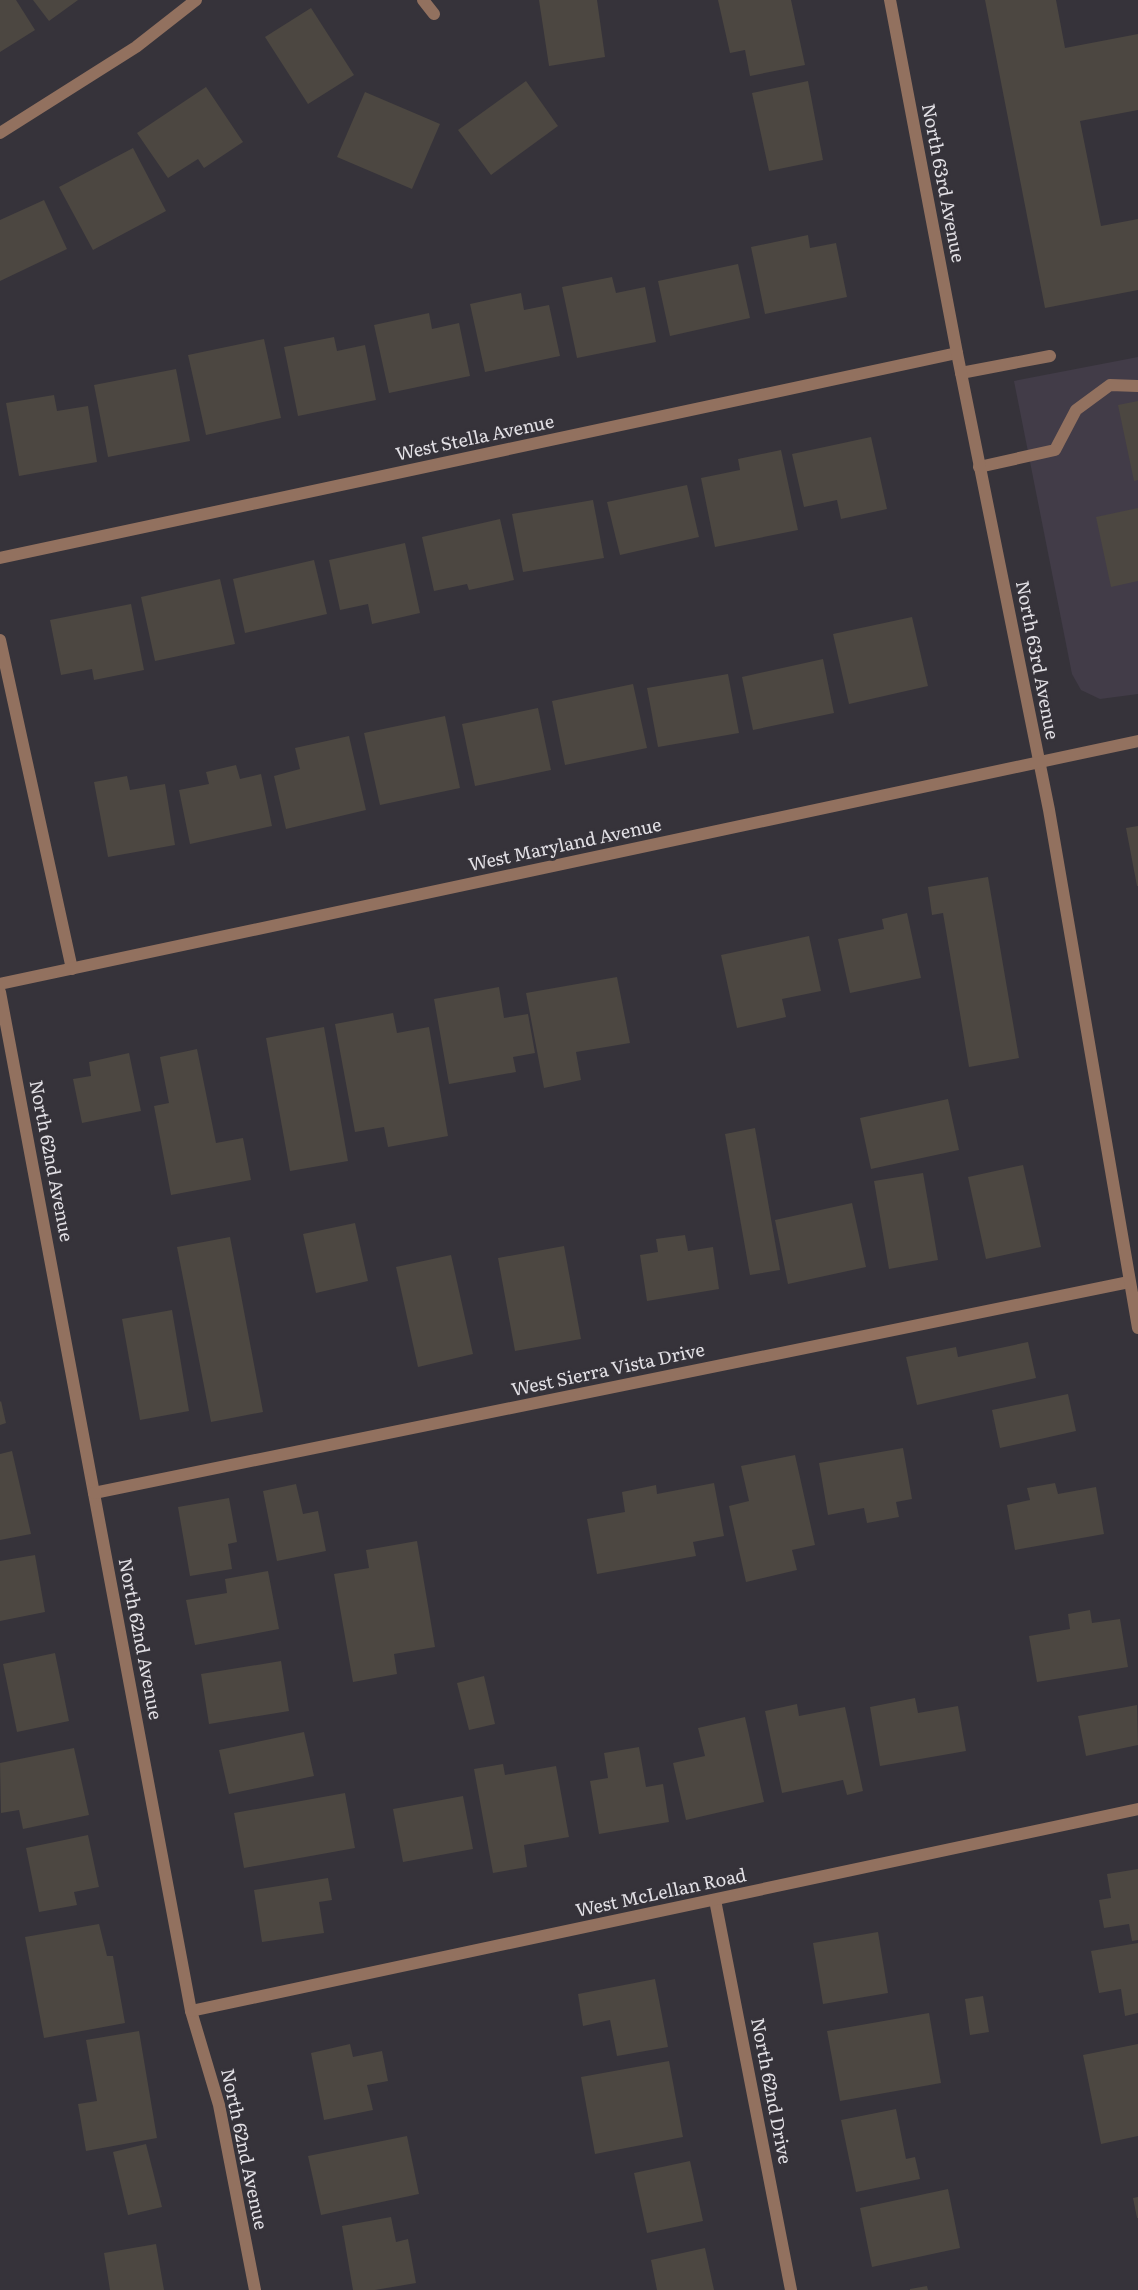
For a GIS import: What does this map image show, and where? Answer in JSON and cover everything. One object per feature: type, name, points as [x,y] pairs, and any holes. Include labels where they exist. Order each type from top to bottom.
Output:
[{"type":"street","points":[[0,133],[136,46],[196,0]]},
{"type":"street","points":[[423,0],[434,14]]},
{"type":"street","name":"North 63rd Avenue","points":[[890,0],[979,467],[1039,762],[1138,1328]]},
{"type":"street","name":"West Stella Avenue","points":[[0,558],[957,353]]},
{"type":"street","points":[[961,373],[1050,356]]},
{"type":"street","points":[[979,467],[1055,450],[1076,410],[1110,385],[1138,386]]},
{"type":"street","points":[[0,640],[72,969]]},
{"type":"street","name":"West Maryland Avenue","points":[[0,984],[1138,741]]},
{"type":"street","name":"North 62nd Avenue","points":[[0,992],[191,2011],[219,2105],[255,2290]]},
{"type":"street","name":"West Sierra Vista Drive","points":[[94,1493],[1129,1282]]},
{"type":"street","name":"West McLellan Road","points":[[191,2011],[1138,1809]]},
{"type":"street","name":"North 62nd Drive","points":[[715,1900],[791,2290]]},
{"type":"shaded area","points":[[1138,357],[1138,694],[1100,699],[1081,690],[1072,674],[1014,381]]},
{"type":"building","points":[[0,0],[16,0],[35,30],[0,52]]},
{"type":"building","points":[[33,0],[78,0],[49,21]]},
{"type":"building","points":[[539,0],[597,0],[605,57],[549,66]]},
{"type":"building","points":[[718,0],[791,0],[805,65],[750,76],[745,50],[730,53]]},
{"type":"building","points":[[985,0],[1056,0],[1065,48],[1138,34],[1138,110],[1080,121],[1101,226],[1138,219],[1138,290],[1045,308]]},
{"type":"building","points":[[311,8],[354,75],[308,104],[265,37]]},
{"type":"building","points":[[526,81],[558,126],[491,175],[458,130]]},
{"type":"building","points":[[808,81],[823,160],[769,171],[752,93]]},
{"type":"building","points":[[206,87],[243,142],[204,168],[198,159],[168,178],[137,133]]},
{"type":"building","points":[[365,92],[440,124],[412,189],[337,157]]},
{"type":"building","points":[[133,148],[166,211],[93,250],[59,187]]},
{"type":"building","points":[[44,200],[67,249],[0,281],[0,220]]},
{"type":"building","points":[[808,235],[810,248],[836,243],[847,297],[765,314],[751,247]]},
{"type":"building","points":[[738,264],[750,318],[670,336],[658,281]]},
{"type":"building","points":[[612,277],[616,293],[645,287],[656,342],[577,358],[562,287]]},
{"type":"building","points":[[521,293],[524,310],[549,305],[560,356],[485,372],[470,304]]},
{"type":"building","points":[[429,313],[432,329],[459,323],[470,376],[389,393],[374,325]]},
{"type":"building","points":[[334,337],[337,351],[365,345],[376,400],[298,416],[284,347]]},
{"type":"building","points":[[264,339],[281,418],[206,435],[188,355]]},
{"type":"building","points":[[176,369],[190,441],[108,457],[94,385]]},
{"type":"building","points":[[54,395],[57,411],[88,406],[97,462],[19,476],[6,403]]},
{"type":"building","points":[[1138,401],[1138,480],[1134,481],[1118,405]]},
{"type":"building","points":[[871,437],[887,509],[841,519],[837,500],[804,507],[792,454]]},
{"type":"building","points":[[781,450],[798,530],[715,547],[701,478],[740,470],[738,459]]},
{"type":"building","points":[[687,485],[699,537],[620,555],[607,502]]},
{"type":"building","points":[[593,500],[604,558],[523,572],[512,514]]},
{"type":"building","points":[[1138,508],[1138,581],[1111,587],[1096,517]]},
{"type":"building","points":[[500,519],[514,580],[469,590],[467,584],[434,591],[422,537]]},
{"type":"building","points":[[405,543],[420,613],[372,624],[368,604],[340,610],[329,560]]},
{"type":"building","points":[[314,560],[327,614],[245,633],[233,579]]},
{"type":"building","points":[[220,579],[235,644],[155,661],[141,597]]},
{"type":"building","points":[[131,604],[144,670],[94,680],[92,669],[61,675],[50,620]]},
{"type":"building","points":[[912,617],[928,686],[849,704],[833,634]]},
{"type":"building","points":[[823,659],[834,713],[753,730],[742,677]]},
{"type":"building","points":[[728,674],[739,733],[658,747],[647,688]]},
{"type":"building","points":[[633,684],[647,748],[565,765],[552,701]]},
{"type":"building","points":[[538,708],[551,770],[475,786],[462,724]]},
{"type":"building","points":[[445,716],[460,788],[380,805],[364,733]]},
{"type":"building","points":[[349,736],[366,810],[286,829],[274,776],[300,769],[295,748]]},
{"type":"building","points":[[236,765],[240,779],[261,774],[272,826],[190,844],[179,790],[209,784],[206,772]]},
{"type":"building","points":[[127,776],[130,790],[165,784],[175,845],[108,857],[94,782]]},
{"type":"building","points":[[1138,826],[1138,886],[1137,886],[1126,828]]},
{"type":"building","points":[[988,877],[1019,1058],[969,1067],[943,913],[932,915],[928,887]]},
{"type":"building","points":[[907,913],[921,978],[850,993],[838,939],[884,929],[882,919]]},
{"type":"building","points":[[809,936],[821,991],[782,999],[786,1017],[737,1028],[721,955]]},
{"type":"building","points":[[617,977],[630,1043],[576,1052],[581,1080],[544,1088],[526,993]]},
{"type":"building","points":[[499,987],[504,1018],[528,1014],[535,1053],[513,1057],[516,1072],[449,1084],[434,999]]},
{"type":"building","points":[[393,1013],[397,1033],[429,1027],[448,1136],[388,1147],[384,1127],[355,1132],[335,1024]]},
{"type":"building","points":[[324,1027],[348,1161],[290,1171],[266,1038]]},
{"type":"building","points":[[197,1049],[216,1143],[243,1138],[251,1180],[171,1195],[154,1106],[169,1103],[160,1057]]},
{"type":"building","points":[[129,1053],[141,1111],[82,1123],[73,1079],[91,1076],[89,1062]]},
{"type":"building","points":[[948,1099],[959,1150],[871,1169],[860,1118]]},
{"type":"building","points":[[755,1128],[780,1270],[750,1275],[725,1134]]},
{"type":"building","points":[[1023,1165],[1041,1247],[986,1259],[968,1177]]},
{"type":"building","points":[[923,1173],[938,1260],[889,1269],[874,1181]]},
{"type":"building","points":[[852,1203],[866,1267],[788,1284],[775,1220]]},
{"type":"building","points":[[355,1223],[368,1281],[316,1293],[303,1234]]},
{"type":"building","points":[[685,1235],[688,1251],[713,1247],[719,1289],[647,1301],[640,1255],[658,1252],[656,1239]]},
{"type":"building","points":[[230,1237],[263,1412],[211,1422],[177,1247]]},
{"type":"building","points":[[564,1246],[581,1339],[515,1351],[498,1258]]},
{"type":"building","points":[[451,1255],[473,1354],[418,1367],[396,1267]]},
{"type":"building","points":[[172,1310],[189,1411],[140,1420],[122,1319]]},
{"type":"building","points":[[1028,1342],[1036,1378],[917,1405],[906,1357],[956,1347],[958,1357]]},
{"type":"building","points":[[1068,1394],[1076,1431],[1000,1448],[992,1410]]},
{"type":"building","points":[[0,1402],[6,1423],[0,1425]]},
{"type":"building","points":[[903,1448],[912,1499],[896,1502],[899,1517],[867,1523],[864,1508],[828,1515],[819,1463]]},
{"type":"building","points":[[12,1451],[31,1534],[0,1540],[0,1454]]},
{"type":"building","points":[[795,1455],[815,1545],[792,1550],[797,1570],[746,1582],[729,1506],[749,1501],[741,1466]]},
{"type":"building","points":[[714,1483],[724,1536],[693,1542],[696,1556],[597,1574],[587,1519],[625,1512],[622,1492],[656,1485],[657,1494]]},
{"type":"building","points":[[1055,1483],[1058,1494],[1096,1487],[1104,1534],[1015,1550],[1007,1505],[1030,1500],[1027,1488]]},
{"type":"building","points":[[296,1484],[303,1514],[318,1511],[326,1551],[277,1561],[263,1491]]},
{"type":"building","points":[[229,1498],[237,1542],[228,1544],[232,1569],[190,1576],[178,1507]]},
{"type":"building","points":[[417,1541],[435,1647],[394,1654],[397,1674],[353,1682],[334,1574],[369,1568],[366,1550]]},
{"type":"building","points":[[35,1555],[45,1612],[0,1621],[0,1561]]},
{"type":"building","points":[[268,1571],[279,1629],[195,1645],[186,1600],[227,1593],[225,1579]]},
{"type":"building","points":[[1090,1610],[1092,1623],[1120,1619],[1128,1667],[1037,1682],[1029,1636],[1070,1629],[1068,1614]]},
{"type":"building","points":[[55,1653],[69,1721],[17,1732],[3,1664]]},
{"type":"building","points":[[281,1661],[289,1711],[209,1724],[201,1674]]},
{"type":"building","points":[[484,1676],[495,1724],[469,1730],[457,1683]]},
{"type":"building","points":[[915,1698],[918,1713],[958,1706],[966,1751],[880,1766],[870,1707]]},
{"type":"building","points":[[797,1704],[799,1716],[845,1707],[863,1791],[847,1795],[843,1780],[782,1793],[765,1711]]},
{"type":"building","points":[[1137,1705],[1138,1745],[1086,1756],[1078,1716]]},
{"type":"building","points":[[745,1717],[764,1802],[686,1820],[673,1763],[705,1756],[698,1728]]},
{"type":"building","points":[[304,1732],[314,1776],[229,1794],[219,1750]]},
{"type":"building","points":[[639,1747],[646,1787],[663,1784],[669,1822],[599,1834],[590,1781],[608,1778],[604,1753]]},
{"type":"building","points":[[74,1748],[89,1815],[23,1829],[19,1810],[1,1813],[0,1763]]},
{"type":"building","points":[[503,1764],[505,1775],[556,1766],[569,1837],[524,1845],[527,1867],[493,1873],[474,1769]]},
{"type":"building","points":[[345,1793],[355,1848],[244,1868],[234,1813]]},
{"type":"building","points":[[463,1796],[473,1849],[403,1862],[393,1809]]},
{"type":"building","points":[[88,1835],[99,1887],[74,1892],[77,1905],[39,1912],[26,1848]]},
{"type":"building","points":[[1138,1869],[1138,1940],[1132,1941],[1129,1924],[1104,1928],[1099,1900],[1111,1898],[1107,1874]]},
{"type":"building","points":[[328,1878],[332,1900],[319,1902],[324,1933],[262,1942],[254,1890]]},
{"type":"building","points":[[99,1924],[107,1956],[113,1956],[125,2023],[44,2038],[25,1937]]},
{"type":"building","points":[[878,1932],[888,1993],[823,2004],[813,1943]]},
{"type":"building","points":[[1138,1943],[1138,2013],[1125,2016],[1121,1989],[1099,1993],[1091,1951]]},
{"type":"building","points":[[655,1979],[668,2047],[617,2056],[610,2020],[583,2026],[578,1994]]},
{"type":"building","points":[[983,1996],[989,2032],[970,2035],[965,1999]]},
{"type":"building","points":[[929,2013],[941,2083],[840,2101],[827,2031]]},
{"type":"building","points":[[139,2031],[157,2138],[86,2151],[78,2104],[97,2101],[86,2040]]},
{"type":"building","points":[[350,2044],[353,2057],[382,2051],[388,2081],[367,2085],[373,2110],[324,2120],[311,2053]]},
{"type":"building","points":[[1138,2044],[1138,2136],[1101,2144],[1083,2055]]},
{"type":"building","points":[[669,2061],[683,2137],[595,2154],[581,2077]]},
{"type":"building","points":[[896,2109],[906,2159],[915,2157],[920,2179],[856,2192],[841,2120]]},
{"type":"building","points":[[407,2136],[419,2194],[321,2215],[308,2156]]},
{"type":"building","points":[[146,2144],[162,2207],[128,2215],[113,2152]]},
{"type":"building","points":[[690,2161],[703,2221],[647,2233],[634,2173]]},
{"type":"building","points":[[948,2189],[960,2248],[872,2267],[860,2208]]},
{"type":"building","points":[[1138,2197],[1138,2218],[1137,2218],[1133,2198]]},
{"type":"building","points":[[391,2217],[396,2242],[408,2239],[416,2283],[375,2290],[353,2290],[342,2226]]},
{"type":"building","points":[[156,2244],[164,2290],[110,2290],[104,2253]]},
{"type":"building","points":[[705,2248],[714,2290],[657,2290],[651,2260]]},
{"type":"building","points":[[927,2286],[928,2290],[910,2290],[910,2289]]}]
